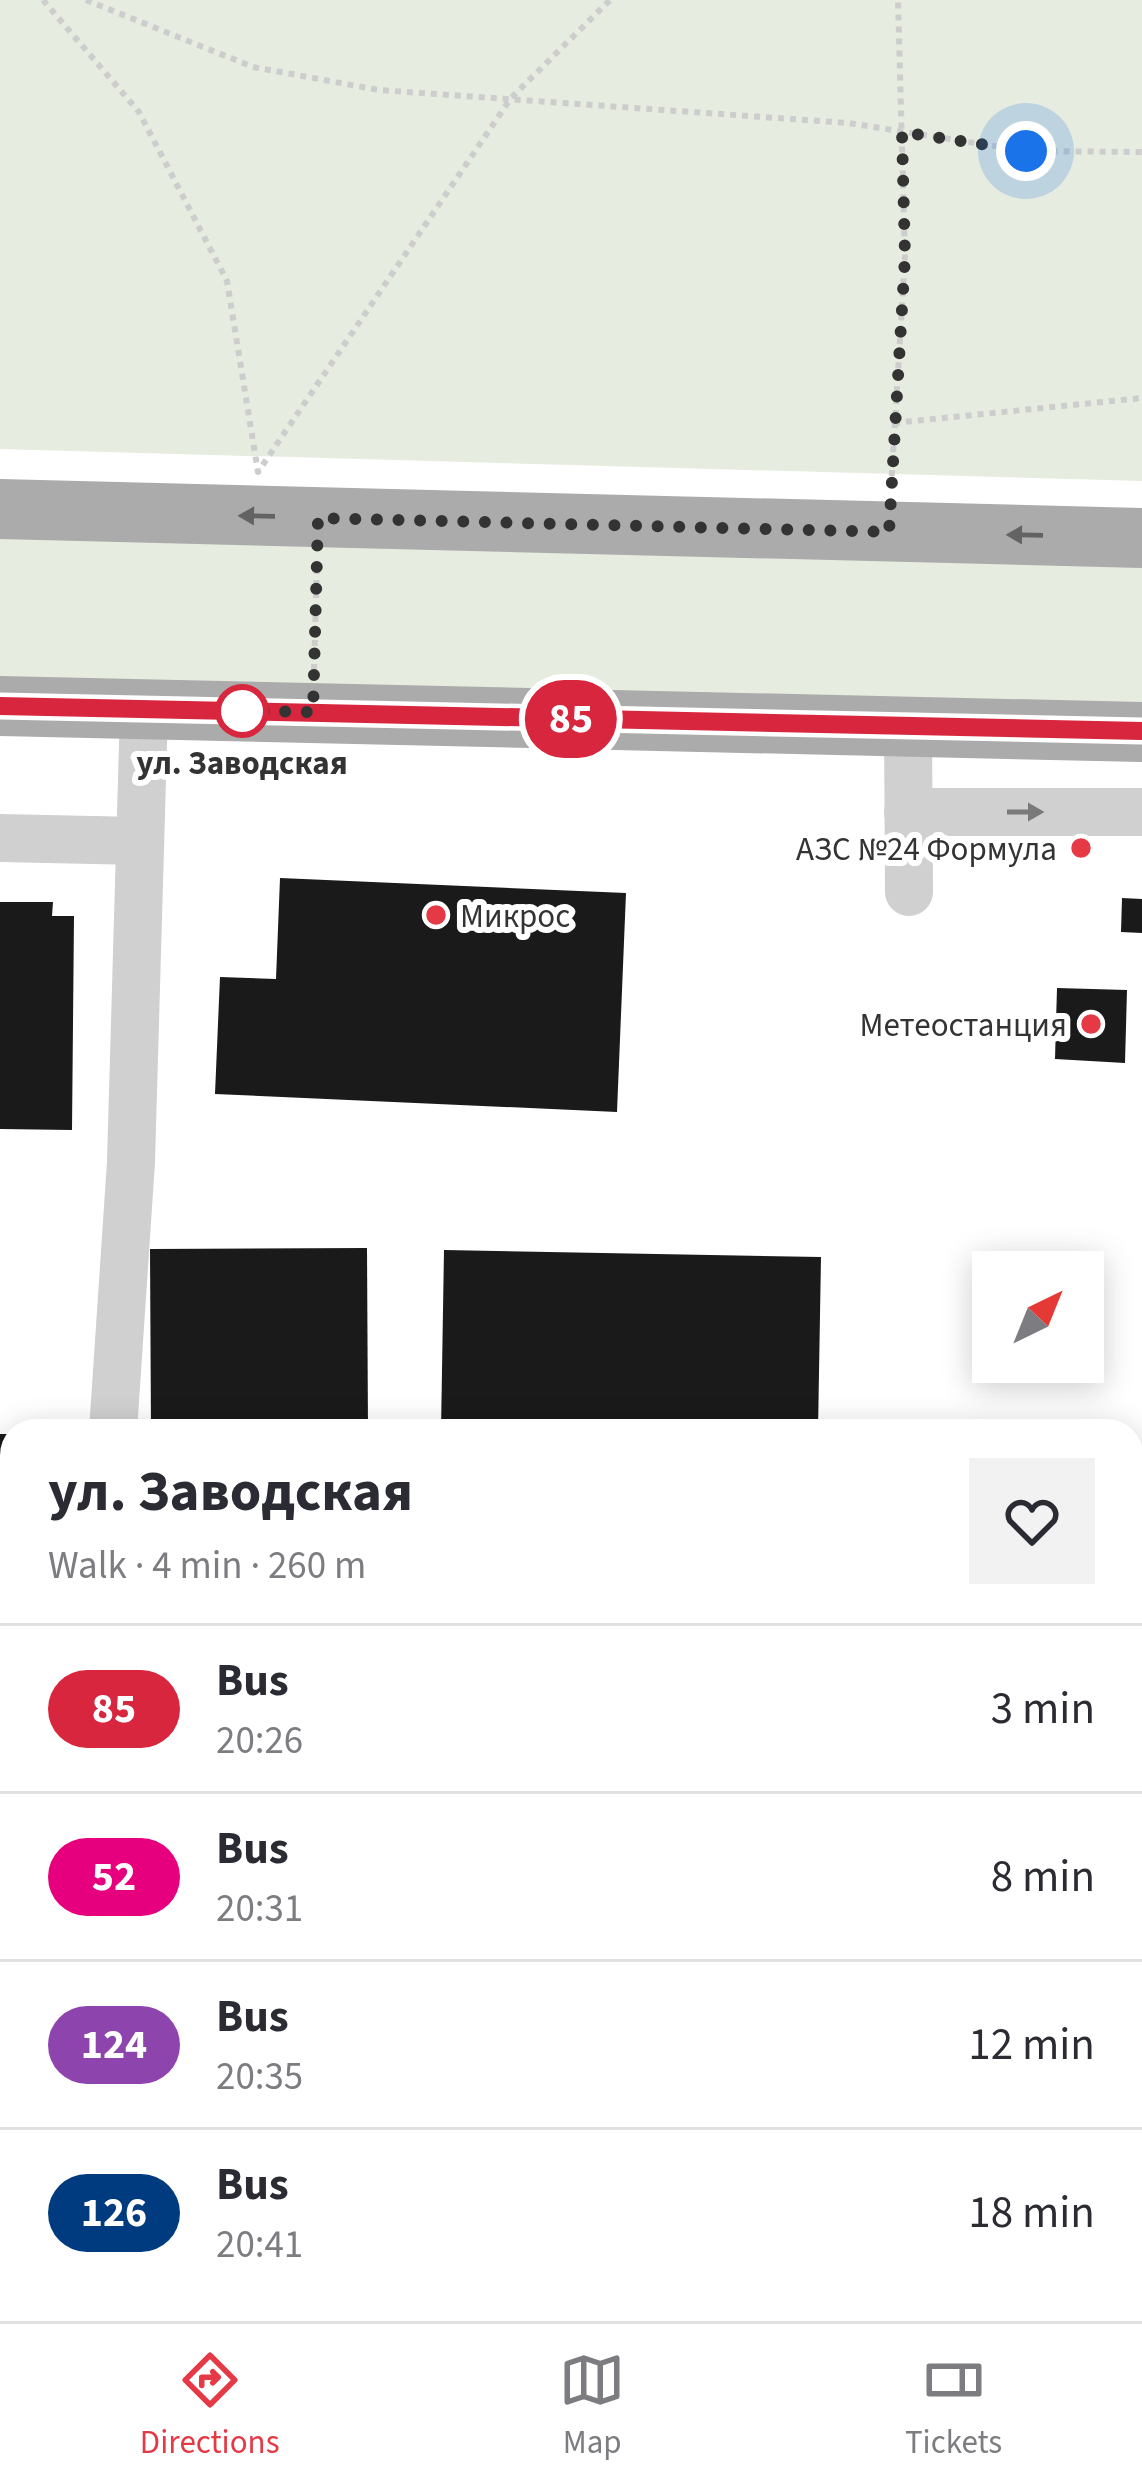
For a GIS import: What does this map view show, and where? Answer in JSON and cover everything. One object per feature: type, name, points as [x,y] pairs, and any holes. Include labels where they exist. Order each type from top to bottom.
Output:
[{"type":"main road","points":[[0,509],[1142,538]]},
{"type":"main road","points":[[0,706],[1142,732]]},
{"type":"lane","points":[[114,1419],[131,1162],[144,709]]},
{"type":"lane","points":[[908,726],[908,892]]},
{"type":"lane","points":[[908,812],[1142,812]]},
{"type":"lane","points":[[0,838],[140,841]]},
{"type":"path","points":[[43,0],[139,112],[227,281],[258,472],[511,98],[610,0]]},
{"type":"path","points":[[86,0],[253,67],[379,90],[824,121],[1026,151],[1142,152]]},
{"type":"path","points":[[889,532],[905,257],[898,0]]},
{"type":"path","points":[[894,423],[1142,398]]},
{"type":"path","points":[[313,712],[318,518]]},
{"type":"shaded area","points":[[0,0],[1142,0],[1142,481],[0,449]]},
{"type":"shaded area","points":[[0,532],[1142,557],[1142,714],[0,684]]},
{"type":"building","points":[[280,878],[626,893],[617,1112],[215,1094],[220,977],[276,979]]},
{"type":"building","points":[[1122,898],[1142,899],[1142,933],[1121,932]]},
{"type":"building","points":[[0,902],[53,902],[52,916],[74,916],[72,1130],[0,1129]]},
{"type":"building","name":"Метеостанция","points":[[1057,988],[1127,990],[1125,1063],[1055,1059]]},
{"type":"building","points":[[367,1248],[368,1419],[151,1419],[150,1249]]},
{"type":"building","points":[[444,1250],[821,1257],[818,1419],[441,1419]]},
{"type":"bus line","name":"85","points":[[0,706],[1142,731]]},
{"type":"place","name":"ул. Заводская","points":[[242,711]]},
{"type":"place","name":"АЗС №24 Формула","points":[[1081,848]]},
{"type":"place","name":"Микрос","points":[[436,915]]},
{"type":"place","name":"Метеостанция","points":[[1091,1024]]},
{"type":"route","points":[[242,711],[313,712],[318,518],[889,532],[905,257],[902,132],[1026,151]]}]
